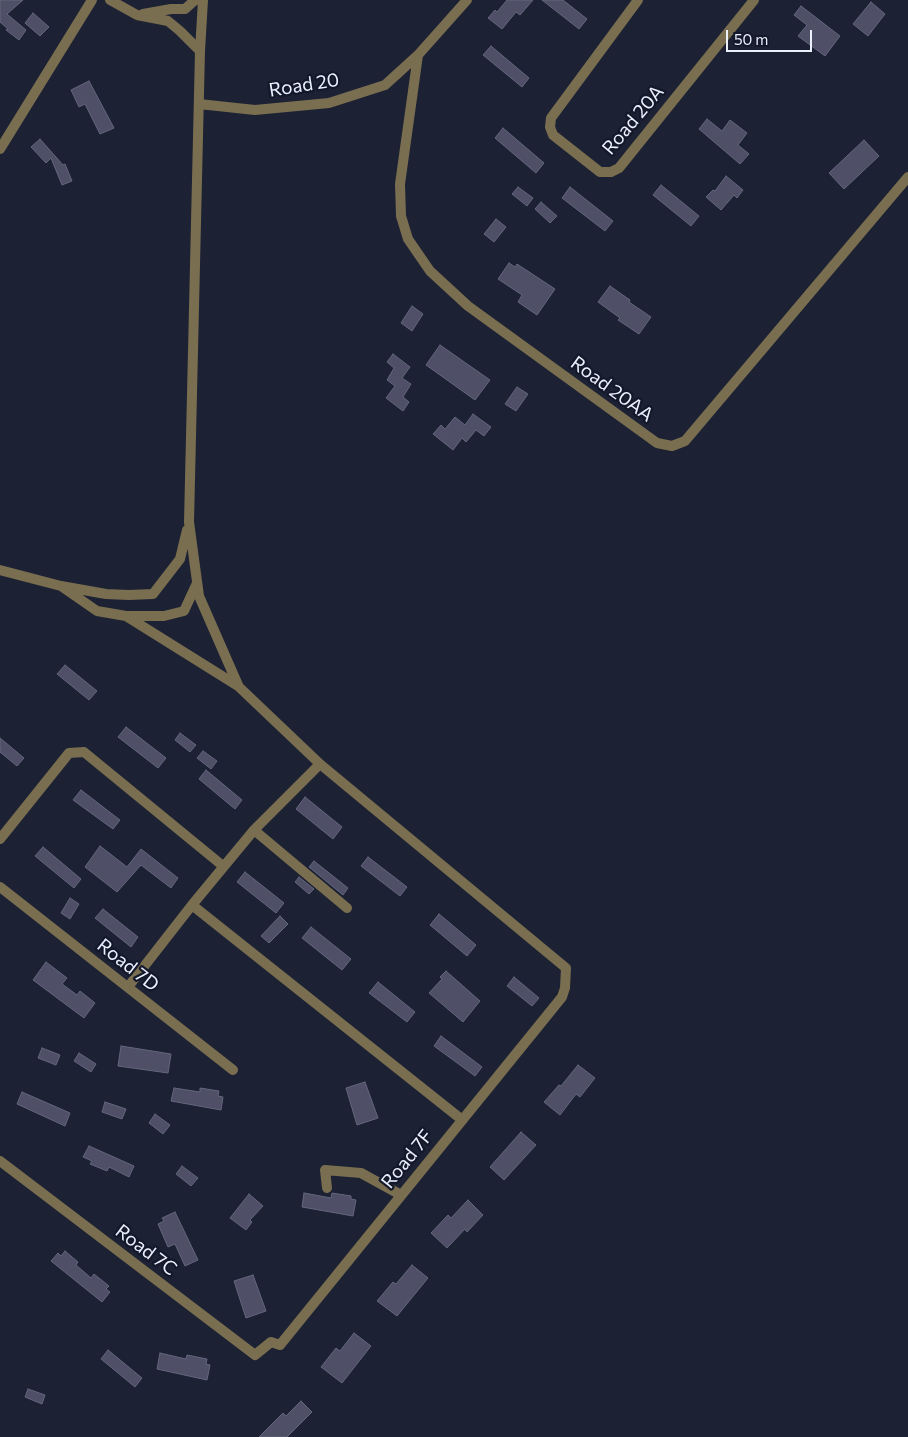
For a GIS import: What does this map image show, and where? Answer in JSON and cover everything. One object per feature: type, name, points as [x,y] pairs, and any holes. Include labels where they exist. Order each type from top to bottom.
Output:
[{"type":"street","points":[[0,149],[92,0]]},
{"type":"street","points":[[110,0],[136,15],[168,21],[200,51]]},
{"type":"street","points":[[136,15],[171,9],[185,9],[196,0]]},
{"type":"street","points":[[204,0],[200,51],[189,522],[200,596],[238,686]]},
{"type":"street","name":"Road 20","points":[[199,104],[255,110],[328,103],[385,85],[418,55],[468,0]]},
{"type":"street","name":"Road 20A","points":[[638,0],[551,118],[550,126],[553,135],[600,172],[611,172],[619,168],[754,0]]},
{"type":"street","name":"Road 20AA","points":[[418,55],[400,184],[401,216],[408,239],[430,271],[468,306],[657,443],[672,446],[685,441],[908,177]]},
{"type":"street","points":[[0,570],[61,586],[106,594],[153,594],[180,559],[189,522]]},
{"type":"street","points":[[61,586],[97,611],[126,616],[164,616],[184,610],[197,583]]},
{"type":"street","points":[[126,616],[238,686],[320,764],[254,830],[223,866],[128,987]]},
{"type":"street","points":[[0,839],[68,753],[84,752],[223,866]]},
{"type":"street","name":"Road 7F","points":[[271,1342],[280,1345],[461,1119],[562,997],[566,968],[320,764]]},
{"type":"street","points":[[254,830],[346,908]]},
{"type":"street","name":"Road 7D","points":[[0,887],[233,1070]]},
{"type":"street","points":[[192,905],[461,1119]]},
{"type":"street","name":"Road 7C","points":[[0,1161],[255,1355],[271,1342]]},
{"type":"street","points":[[327,1188],[325,1170],[361,1173],[401,1195]]},
{"type":"building","points":[[0,0],[23,0],[7,14],[26,30],[19,40],[6,30],[8,29],[0,22]]},
{"type":"building","points":[[507,0],[533,0],[520,15],[516,12],[502,29],[488,18],[495,10],[497,12]]},
{"type":"building","points":[[542,0],[563,0],[587,19],[579,29]]},
{"type":"building","points":[[871,2],[885,14],[868,36],[853,24]]},
{"type":"building","points":[[801,6],[840,36],[825,56],[798,36],[807,25],[794,15]]},
{"type":"building","points":[[33,13],[49,27],[40,36],[25,23]]},
{"type":"building","points":[[491,46],[529,78],[522,87],[483,55]]},
{"type":"building","points":[[89,81],[114,128],[100,134],[85,104],[79,107],[71,90]]},
{"type":"building","points":[[707,119],[722,131],[730,120],[747,133],[738,145],[749,154],[740,164],[699,129]]},
{"type":"building","points":[[503,128],[544,163],[536,173],[495,138]]},
{"type":"building","points":[[40,139],[63,165],[65,164],[72,181],[62,185],[51,158],[46,163],[31,147]]},
{"type":"building","points":[[864,140],[879,156],[844,189],[829,173]]},
{"type":"building","points":[[726,176],[743,190],[737,198],[734,195],[721,210],[706,197],[713,190],[715,191]]},
{"type":"building","points":[[661,185],[699,216],[691,226],[653,195]]},
{"type":"building","points":[[518,187],[533,198],[527,206],[512,194]]},
{"type":"building","points":[[570,187],[613,221],[605,231],[562,198]]},
{"type":"building","points":[[541,202],[557,216],[550,223],[535,209]]},
{"type":"building","points":[[496,219],[506,227],[494,242],[484,234]]},
{"type":"building","points":[[509,263],[515,267],[517,264],[555,289],[537,315],[518,302],[522,295],[498,279]]},
{"type":"building","points":[[610,286],[651,317],[639,334],[618,320],[620,318],[598,302]]},
{"type":"building","points":[[412,306],[423,314],[412,331],[401,323]]},
{"type":"building","points":[[440,345],[490,380],[475,400],[426,365]]},
{"type":"building","points":[[393,354],[410,367],[402,378],[411,384],[403,397],[409,402],[403,411],[386,398],[395,386],[387,380],[394,368],[387,362]]},
{"type":"building","points":[[517,387],[528,394],[516,411],[505,404]]},
{"type":"building","points":[[473,414],[491,427],[484,436],[476,430],[466,442],[462,438],[453,450],[433,434],[441,425],[445,429],[455,417],[465,425]]},
{"type":"building","points":[[65,665],[97,691],[89,700],[57,674]]},
{"type":"building","points":[[126,727],[166,758],[158,768],[118,737]]},
{"type":"building","points":[[180,733],[196,745],[190,752],[175,740]]},
{"type":"building","points":[[0,738],[24,758],[17,766],[0,752]]},
{"type":"building","points":[[203,751],[217,761],[211,769],[197,758]]},
{"type":"building","points":[[206,770],[242,800],[235,809],[199,779]]},
{"type":"building","points":[[81,790],[120,820],[113,829],[73,800]]},
{"type":"building","points":[[305,797],[342,827],[333,839],[296,809]]},
{"type":"building","points":[[100,846],[127,867],[141,849],[178,878],[171,888],[141,865],[117,892],[85,867]]},
{"type":"building","points":[[43,847],[81,879],[74,888],[35,856]]},
{"type":"building","points":[[368,857],[407,887],[400,896],[361,866]]},
{"type":"building","points":[[314,861],[348,888],[343,895],[309,867]]},
{"type":"building","points":[[245,872],[284,903],[276,913],[237,882]]},
{"type":"building","points":[[299,877],[314,889],[309,894],[295,882]]},
{"type":"building","points":[[70,898],[79,904],[70,919],[61,913]]},
{"type":"building","points":[[103,909],[138,937],[131,947],[95,918]]},
{"type":"building","points":[[439,914],[476,945],[467,956],[430,925]]},
{"type":"building","points":[[280,916],[288,924],[269,943],[261,936]]},
{"type":"building","points":[[311,927],[351,959],[342,970],[302,938]]},
{"type":"building","points":[[46,962],[67,978],[62,984],[77,995],[80,991],[95,1003],[84,1018],[33,980]]},
{"type":"building","points":[[446,971],[480,1001],[463,1022],[429,993],[442,979],[440,977]]},
{"type":"building","points":[[514,977],[539,998],[532,1006],[507,986]]},
{"type":"building","points":[[378,982],[415,1012],[407,1022],[369,993]]},
{"type":"building","points":[[441,1036],[482,1067],[475,1076],[434,1046]]},
{"type":"building","points":[[121,1046],[171,1054],[168,1073],[118,1066]]},
{"type":"building","points":[[42,1048],[60,1055],[56,1065],[38,1058]]},
{"type":"building","points":[[79,1053],[96,1064],[91,1072],[74,1061]]},
{"type":"building","points":[[578,1065],[595,1078],[580,1097],[576,1094],[560,1115],[544,1102],[559,1085],[561,1086]]},
{"type":"building","points":[[365,1082],[378,1118],[357,1125],[346,1088]]},
{"type":"building","points":[[174,1088],[200,1092],[200,1088],[219,1091],[218,1096],[223,1097],[221,1110],[171,1101]]},
{"type":"building","points":[[22,1092],[70,1113],[65,1126],[17,1104]]},
{"type":"building","points":[[105,1102],[126,1109],[122,1119],[102,1112]]},
{"type":"building","points":[[155,1114],[170,1125],[163,1134],[149,1123]]},
{"type":"building","points":[[521,1132],[536,1145],[504,1180],[490,1167]]},
{"type":"building","points":[[89,1146],[134,1166],[129,1177],[109,1167],[107,1171],[90,1164],[92,1161],[83,1157]]},
{"type":"building","points":[[182,1166],[198,1178],[191,1186],[176,1174]]},
{"type":"building","points":[[304,1193],[331,1198],[332,1193],[351,1196],[351,1199],[356,1200],[353,1216],[302,1207]]},
{"type":"building","points":[[249,1194],[263,1206],[250,1220],[252,1222],[246,1230],[230,1218]]},
{"type":"building","points":[[468,1200],[483,1215],[467,1232],[465,1229],[447,1248],[431,1233],[448,1215],[451,1218]]},
{"type":"building","points":[[175,1212],[198,1260],[185,1266],[175,1244],[168,1247],[158,1224],[164,1221],[162,1218]]},
{"type":"building","points":[[65,1251],[78,1262],[76,1265],[91,1278],[94,1274],[109,1286],[106,1289],[110,1292],[102,1302],[51,1261],[58,1253],[61,1256]]},
{"type":"building","points":[[412,1265],[428,1278],[397,1316],[377,1301],[393,1282],[396,1284]]},
{"type":"building","points":[[253,1275],[266,1311],[246,1318],[234,1281]]},
{"type":"building","points":[[354,1333],[371,1346],[342,1383],[321,1367],[336,1348],[340,1351]]},
{"type":"building","points":[[108,1350],[142,1378],[135,1387],[101,1359]]},
{"type":"building","points":[[160,1353],[186,1359],[187,1355],[207,1359],[206,1364],[210,1365],[207,1380],[157,1369]]},
{"type":"building","points":[[28,1389],[45,1395],[42,1404],[25,1397]]},
{"type":"building","points":[[301,1401],[312,1412],[287,1437],[259,1437],[283,1413],[286,1416]]}]
